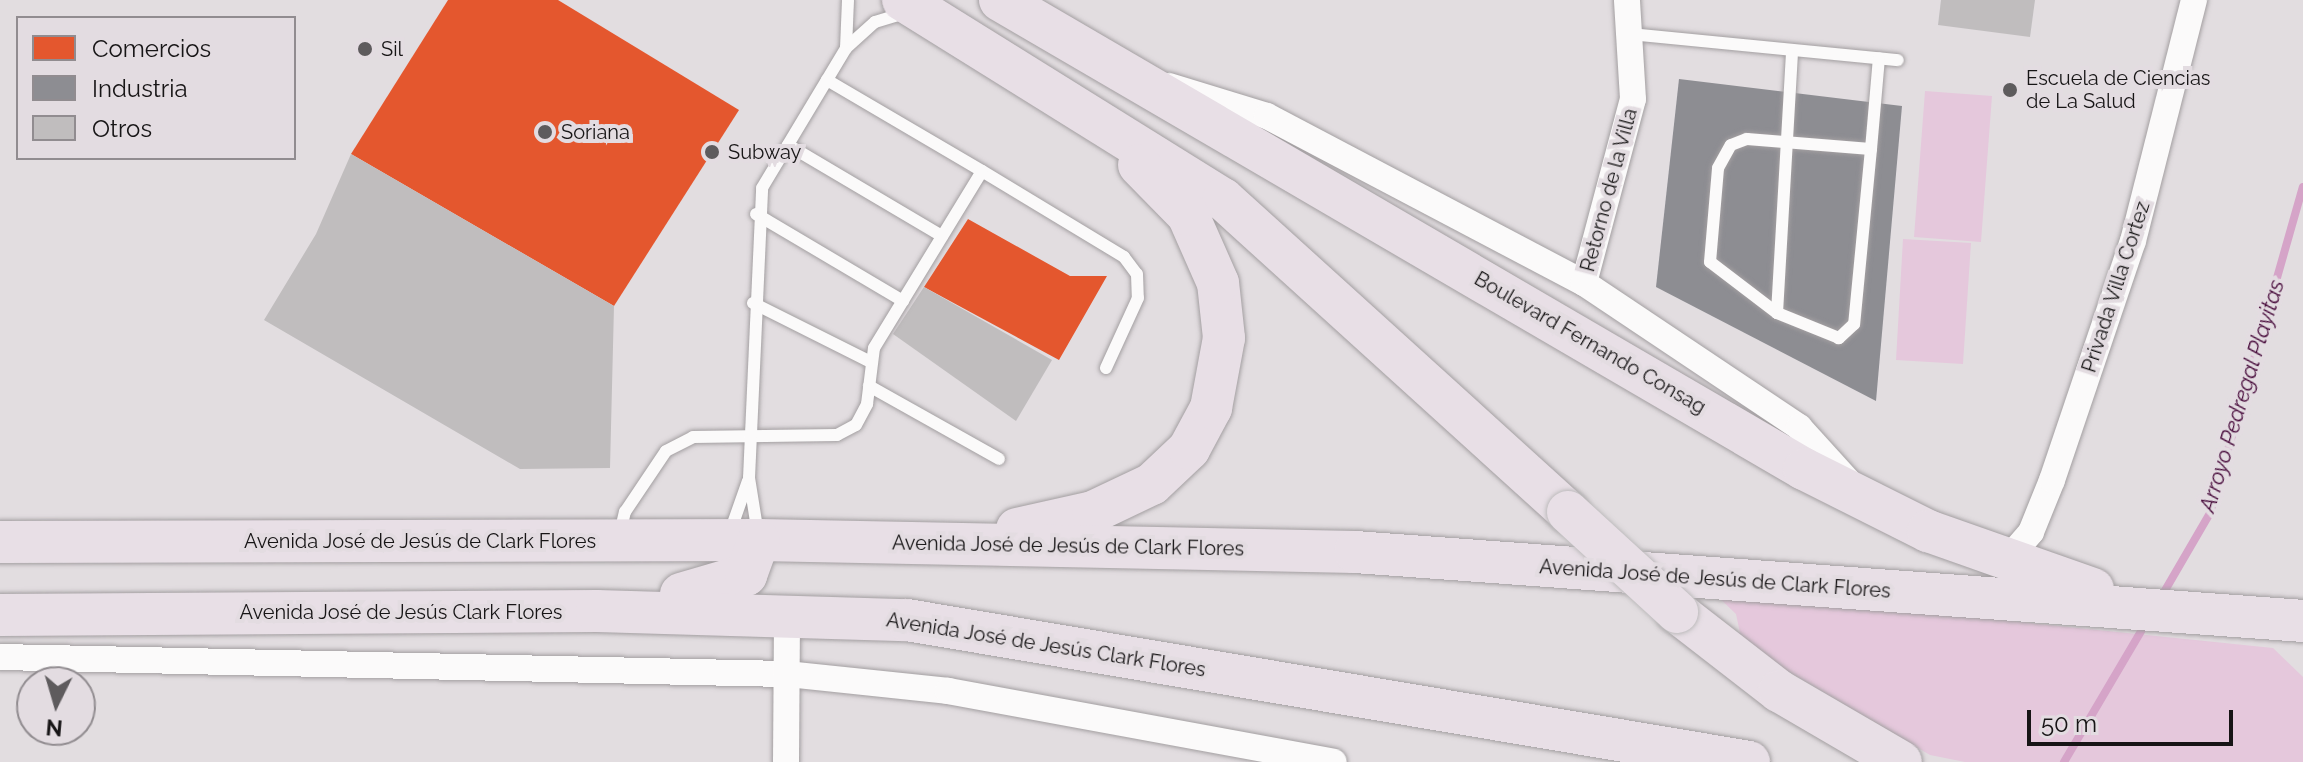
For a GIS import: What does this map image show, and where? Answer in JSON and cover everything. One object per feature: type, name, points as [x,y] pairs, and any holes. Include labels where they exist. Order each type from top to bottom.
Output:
[{"type":"highway","name":"Boulevard Fernando Consag","points":[[1000,0],[1128,77],[1864,499],[2006,561],[2166,608]]},
{"type":"highway","points":[[914,6],[1082,107],[1280,244],[1677,612],[1779,691],[1901,762]]},
{"type":"highway","points":[[941,543],[1093,512],[1130,497],[1176,464],[1211,408],[1224,338],[1210,259],[1176,200],[1082,107]]},
{"type":"highway","points":[[597,611],[735,582],[755,564],[743,540]]},
{"type":"highway","name":"Avenida José de Jesús de Clark Flores","points":[[0,542],[743,540],[1355,552],[2166,608]]},
{"type":"highway","points":[[2166,608],[2297,628]]},
{"type":"highway","name":"Avenida José de Jesús Clark Flores","points":[[0,615],[787,612],[907,620],[1749,762]]},
{"type":"street","name":"Retorno de la Villa","points":[[1584,283],[1633,99],[1627,0]]},
{"type":"street","name":"Privada Villa Cortez","points":[[2006,561],[2031,532],[2052,480],[2133,241],[2194,0]]},
{"type":"street","points":[[1128,77],[1267,116],[1584,283],[1799,427],[1864,499]]},
{"type":"street","points":[[786,762],[787,612]]},
{"type":"street","points":[[0,657],[787,674],[948,691],[1256,755],[1334,762]]},
{"type":"lane","points":[[846,48],[848,0]]},
{"type":"lane","points":[[743,540],[749,478],[756,214],[788,145],[846,48],[875,22],[914,6]]},
{"type":"lane","points":[[1631,34],[1898,60]]},
{"type":"lane","points":[[1777,313],[1792,51]]},
{"type":"lane","points":[[1871,149],[1787,139],[1747,139],[1723,154],[1710,262],[1777,313],[1823,337],[1839,338],[1854,324],[1871,149],[1879,58]]},
{"type":"lane","points":[[827,80],[1124,257],[1137,274],[1138,298],[1106,368]]},
{"type":"lane","points":[[788,145],[942,236]]},
{"type":"lane","points":[[619,540],[625,512],[666,451],[693,437],[837,435],[864,415],[871,362],[903,301],[982,171]]},
{"type":"lane","points":[[756,214],[903,301]]},
{"type":"lane","points":[[753,303],[871,362]]},
{"type":"lane","points":[[869,386],[999,459]]},
{"type":"lane","points":[[743,540],[749,478]]},
{"type":"shaded area","points":[[1925,91],[1992,96],[1981,242],[1914,237]]},
{"type":"shaded area","points":[[1903,239],[1971,243],[1963,364],[1896,360]]},
{"type":"shaded area","points":[[1711,590],[2273,648],[2303,677],[2303,762],[1965,762],[1930,755],[1715,628],[1740,633],[1736,614]]},
{"type":"building: Comercios","name":"Soriana","points":[[448,0],[558,0],[739,110],[614,306],[351,154]]},
{"type":"building: Comercios","points":[[968,219],[1070,276],[1107,276],[1059,360],[924,287]]},
{"type":"building: Industria","points":[[1679,79],[1902,106],[1876,401],[1656,287]]},
{"type":"building: Otros","points":[[1941,0],[2035,0],[2030,37],[1938,25]]},
{"type":"building: Otros","points":[[351,154],[614,306],[610,468],[520,469],[264,320],[316,234]]},
{"type":"building: Otros","points":[[924,287],[1052,360],[1016,421],[893,334]]},
{"type":"waterway","name":"Arroyo Pedregal Playitas","points":[[2160,599],[2210,513],[2303,187]]},
{"type":"waterway","name":"Arroyo Pedregal Playitas","points":[[2064,762],[2147,621]]},
{"type":"place","name":"Sil","points":[[365,49]]},
{"type":"place","name":"Escuela de Ciencias de La Salud","points":[[2010,90]]},
{"type":"place","name":"Soriana","points":[[545,132]]},
{"type":"place","name":"Subway","points":[[712,152]]}]
